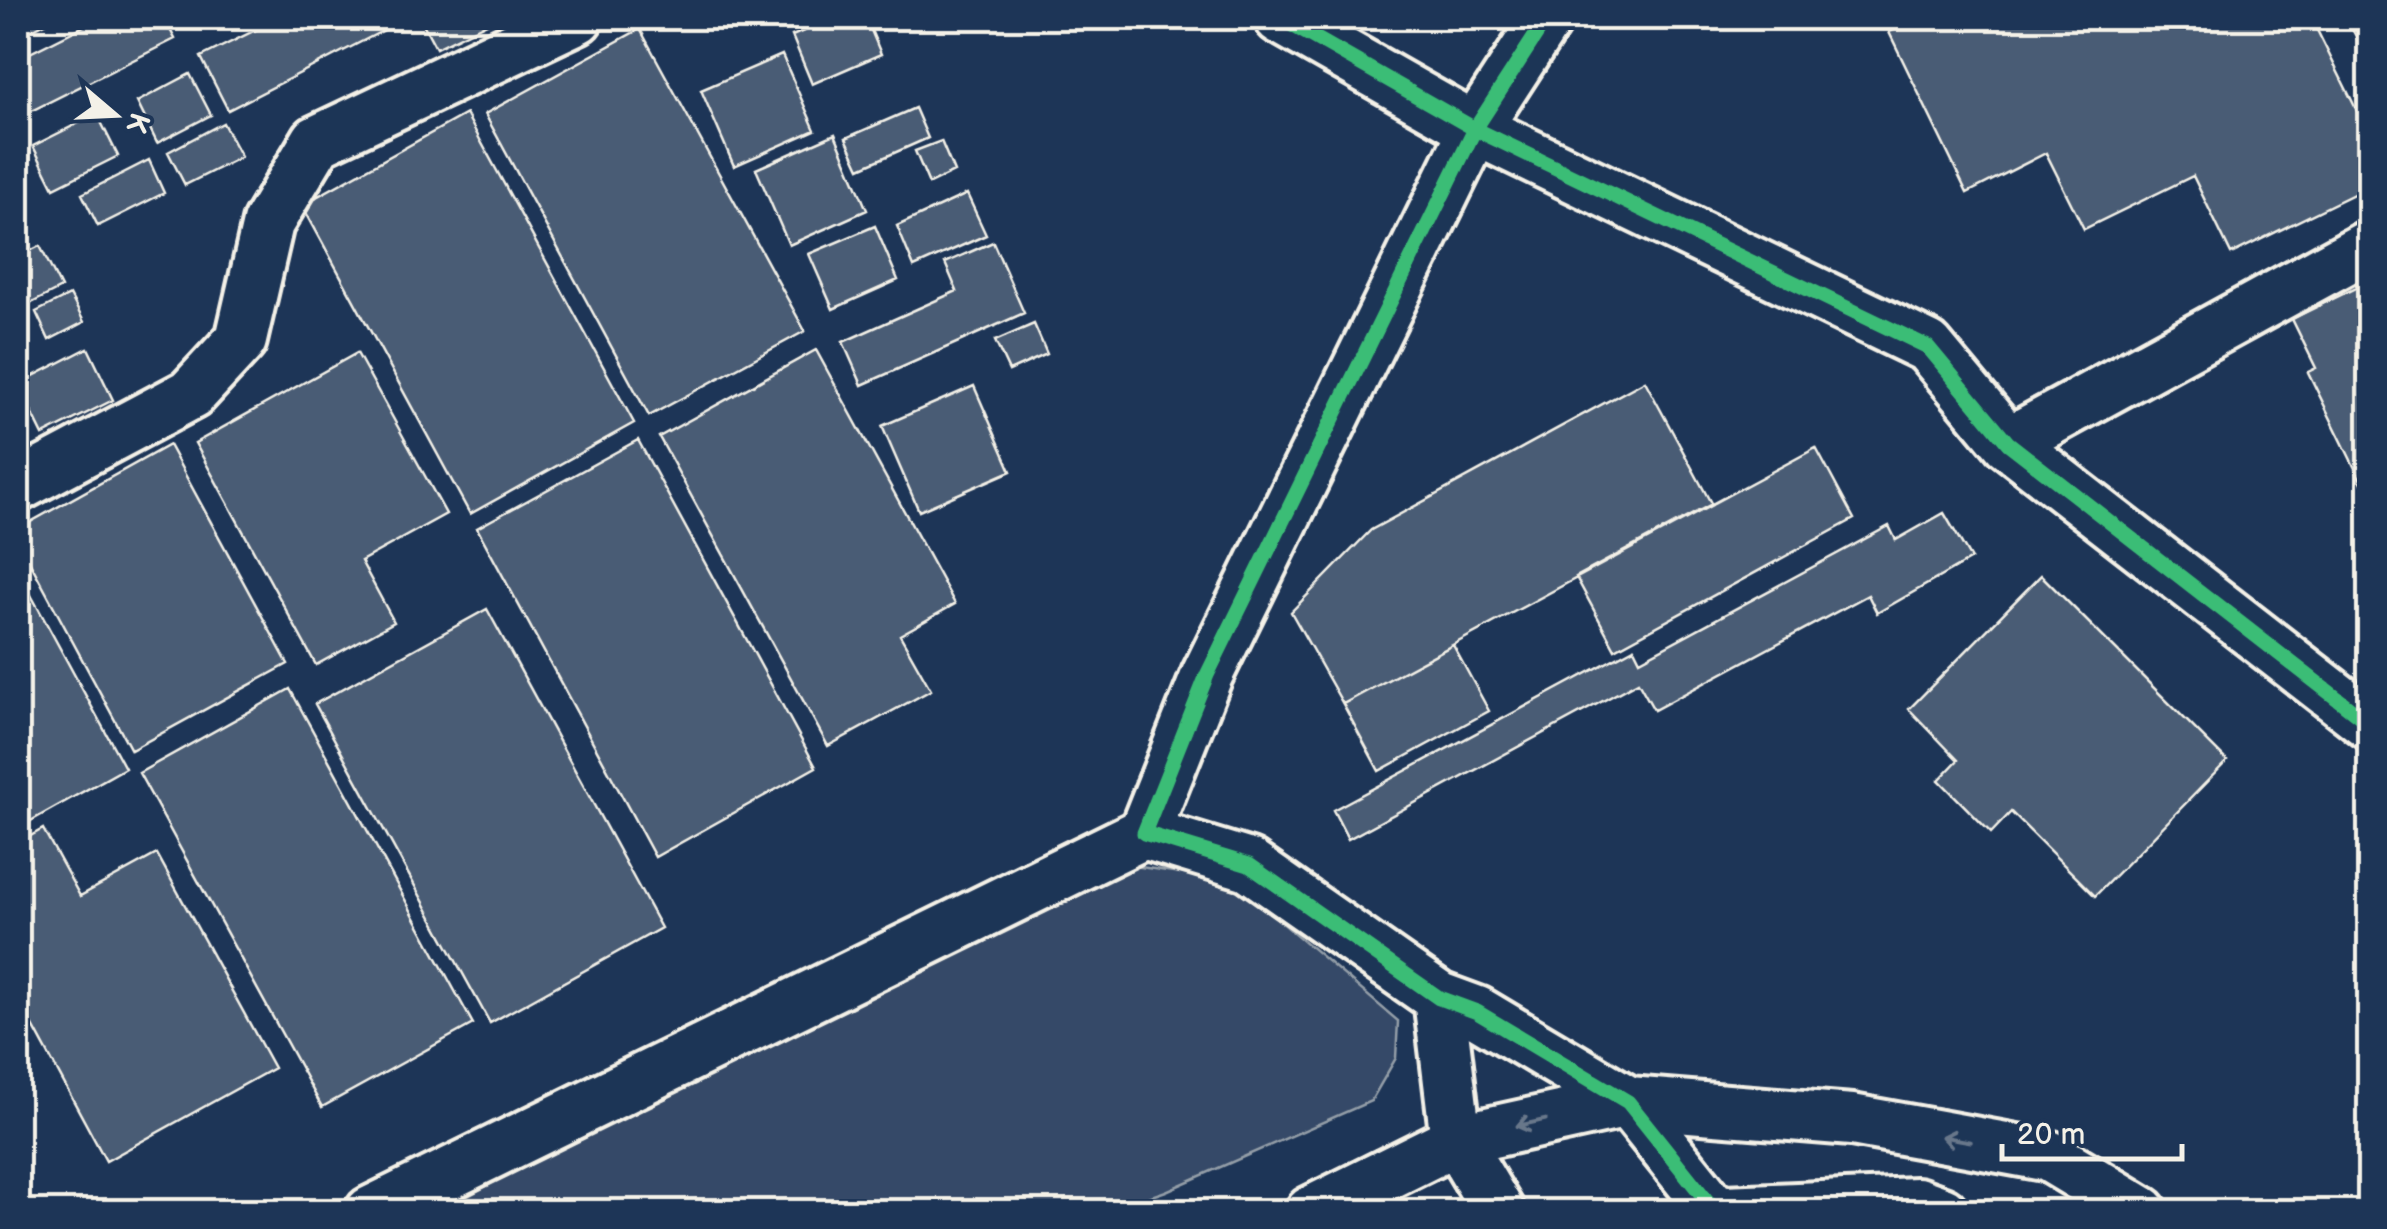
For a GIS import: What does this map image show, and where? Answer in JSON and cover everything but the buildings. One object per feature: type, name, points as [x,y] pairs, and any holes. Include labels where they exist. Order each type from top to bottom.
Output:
[{"type":"street","points":[[18,486],[191,394],[241,340],[268,223],[316,141],[577,18]]},
{"type":"street","points":[[1280,18],[1475,129],[1928,348],[2008,444],[2370,724]]},
{"type":"street","points":[[371,1212],[1144,833],[1207,674],[1475,129],[1547,18]]},
{"type":"street","points":[[2008,444],[2370,246]]},
{"type":"street","points":[[1144,833],[1249,865],[1439,998],[1477,1012],[1628,1102],[1715,1211]]},
{"type":"street","points":[[1439,998],[1456,1140],[1499,1212]]},
{"type":"street","points":[[1311,1212],[1456,1140],[1628,1102],[1852,1120],[2049,1156],[2142,1212]]},
{"type":"street","points":[[1700,1212],[1917,1203],[1942,1212]]},
{"type":"shaded area","points":[[1134,866],[1233,881],[1398,1021],[1396,1058],[1371,1101],[1166,1191],[1108,1211],[958,1211],[945,1201],[890,1202],[854,1212],[439,1212],[715,1061]]},
{"type":"cycle path","points":[[1280,18],[1475,129],[1928,347],[2008,443],[2370,724]]},
{"type":"cycle path","points":[[1547,18],[1475,129],[1207,675],[1144,833],[1249,865],[1439,998],[1477,1012],[1628,1102],[1715,1211]]}]
